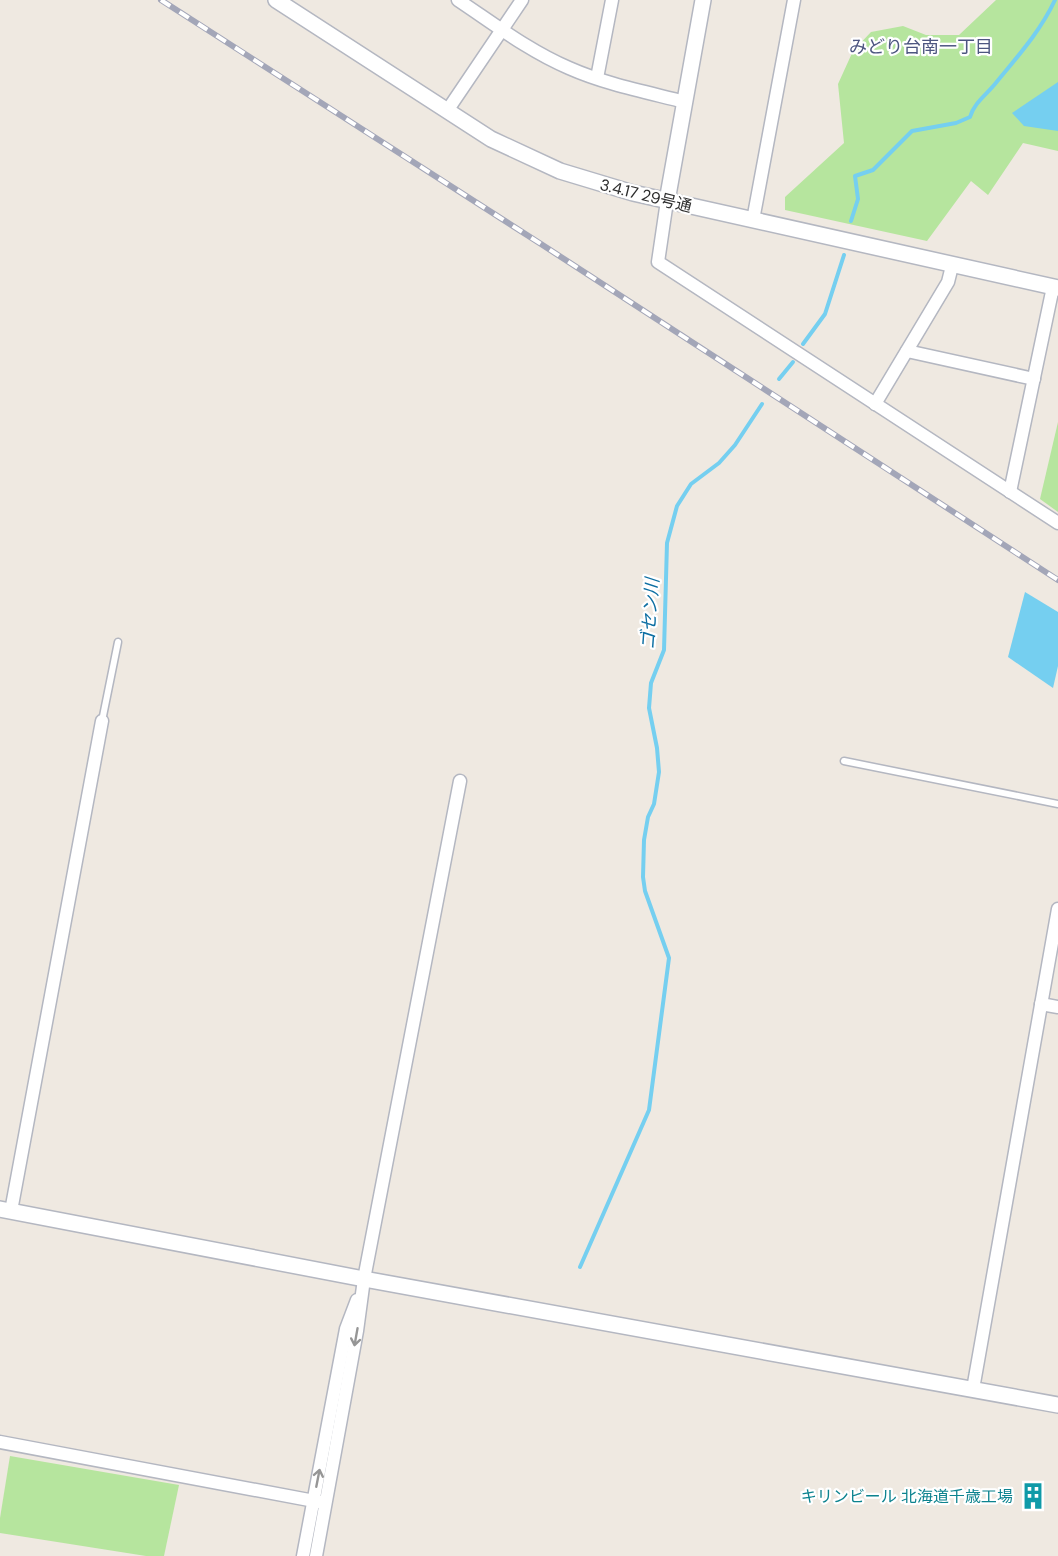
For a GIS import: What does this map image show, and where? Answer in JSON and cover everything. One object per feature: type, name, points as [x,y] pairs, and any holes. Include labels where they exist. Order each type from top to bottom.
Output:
[{"type":"street","name":"3.4.17 29号通","points":[[276,0],[490,139],[549,167],[581,179],[952,266],[1055,287]]},
{"type":"street","points":[[458,0],[524,44],[568,68],[685,102]]},
{"type":"street","points":[[447,111],[522,0]]},
{"type":"street","points":[[597,78],[612,0]]},
{"type":"street","points":[[703,0],[658,262],[1058,523]]},
{"type":"street","points":[[753,220],[795,0]]},
{"type":"street","points":[[875,404],[948,282],[952,266]]},
{"type":"street","points":[[1010,492],[1055,287]]},
{"type":"street","points":[[907,351],[1034,379]]},
{"type":"street","points":[[102,721],[5,1210],[364,1279],[1058,1405]]},
{"type":"street","points":[[303,1556],[320,1502],[357,1332],[364,1279],[460,782]]},
{"type":"street","points":[[973,1389],[1058,909]]},
{"type":"street","points":[[1041,1004],[1058,1006]]},
{"type":"street","points":[[0,1442],[320,1502]]},
{"type":"street","points":[[316,1556],[320,1502]]},
{"type":"lane","points":[[102,721],[118,642]]},
{"type":"lane","points":[[844,761],[1058,804]]},
{"type":"green space","points":[[996,0],[1058,0],[1058,151],[1023,143],[988,195],[971,181],[927,241],[785,210],[785,197],[844,143],[838,84],[853,51],[871,32],[903,26],[926,35],[959,35]]},
{"type":"green space","points":[[1058,422],[1058,512],[1040,499]]},
{"type":"green space","points":[[10,1456],[179,1485],[164,1556],[146,1556],[0,1533],[0,1518]]},
{"type":"water","points":[[1058,82],[1058,131],[1024,126],[1012,113]]},
{"type":"water","points":[[1025,592],[1058,612],[1058,666],[1053,688],[1008,657]]},
{"type":"waterway","name":"ゴセン川","points":[[851,221],[858,199],[855,176],[873,170],[912,131],[956,123],[970,117],[977,103],[1035,34],[1055,0]]},
{"type":"waterway","name":"ゴセン川","points":[[803,344],[825,314],[844,255]]},
{"type":"waterway","name":"ゴセン川","points":[[779,379],[793,362]]},
{"type":"waterway","name":"ゴセン川","points":[[580,1267],[649,1110],[669,958],[645,891],[643,877],[644,840],[648,817],[654,804],[659,772],[649,708],[651,683],[664,650],[667,543],[677,506],[691,484],[719,463],[735,445],[762,404]]},
{"type":"railway","points":[[161,0],[1058,580]]},
{"type":"place","name":"キリンビール 北海道千歳工場","points":[[1033,1496]]},
{"type":"district","name":"みどり台南一丁目","points":[[921,47]]}]
